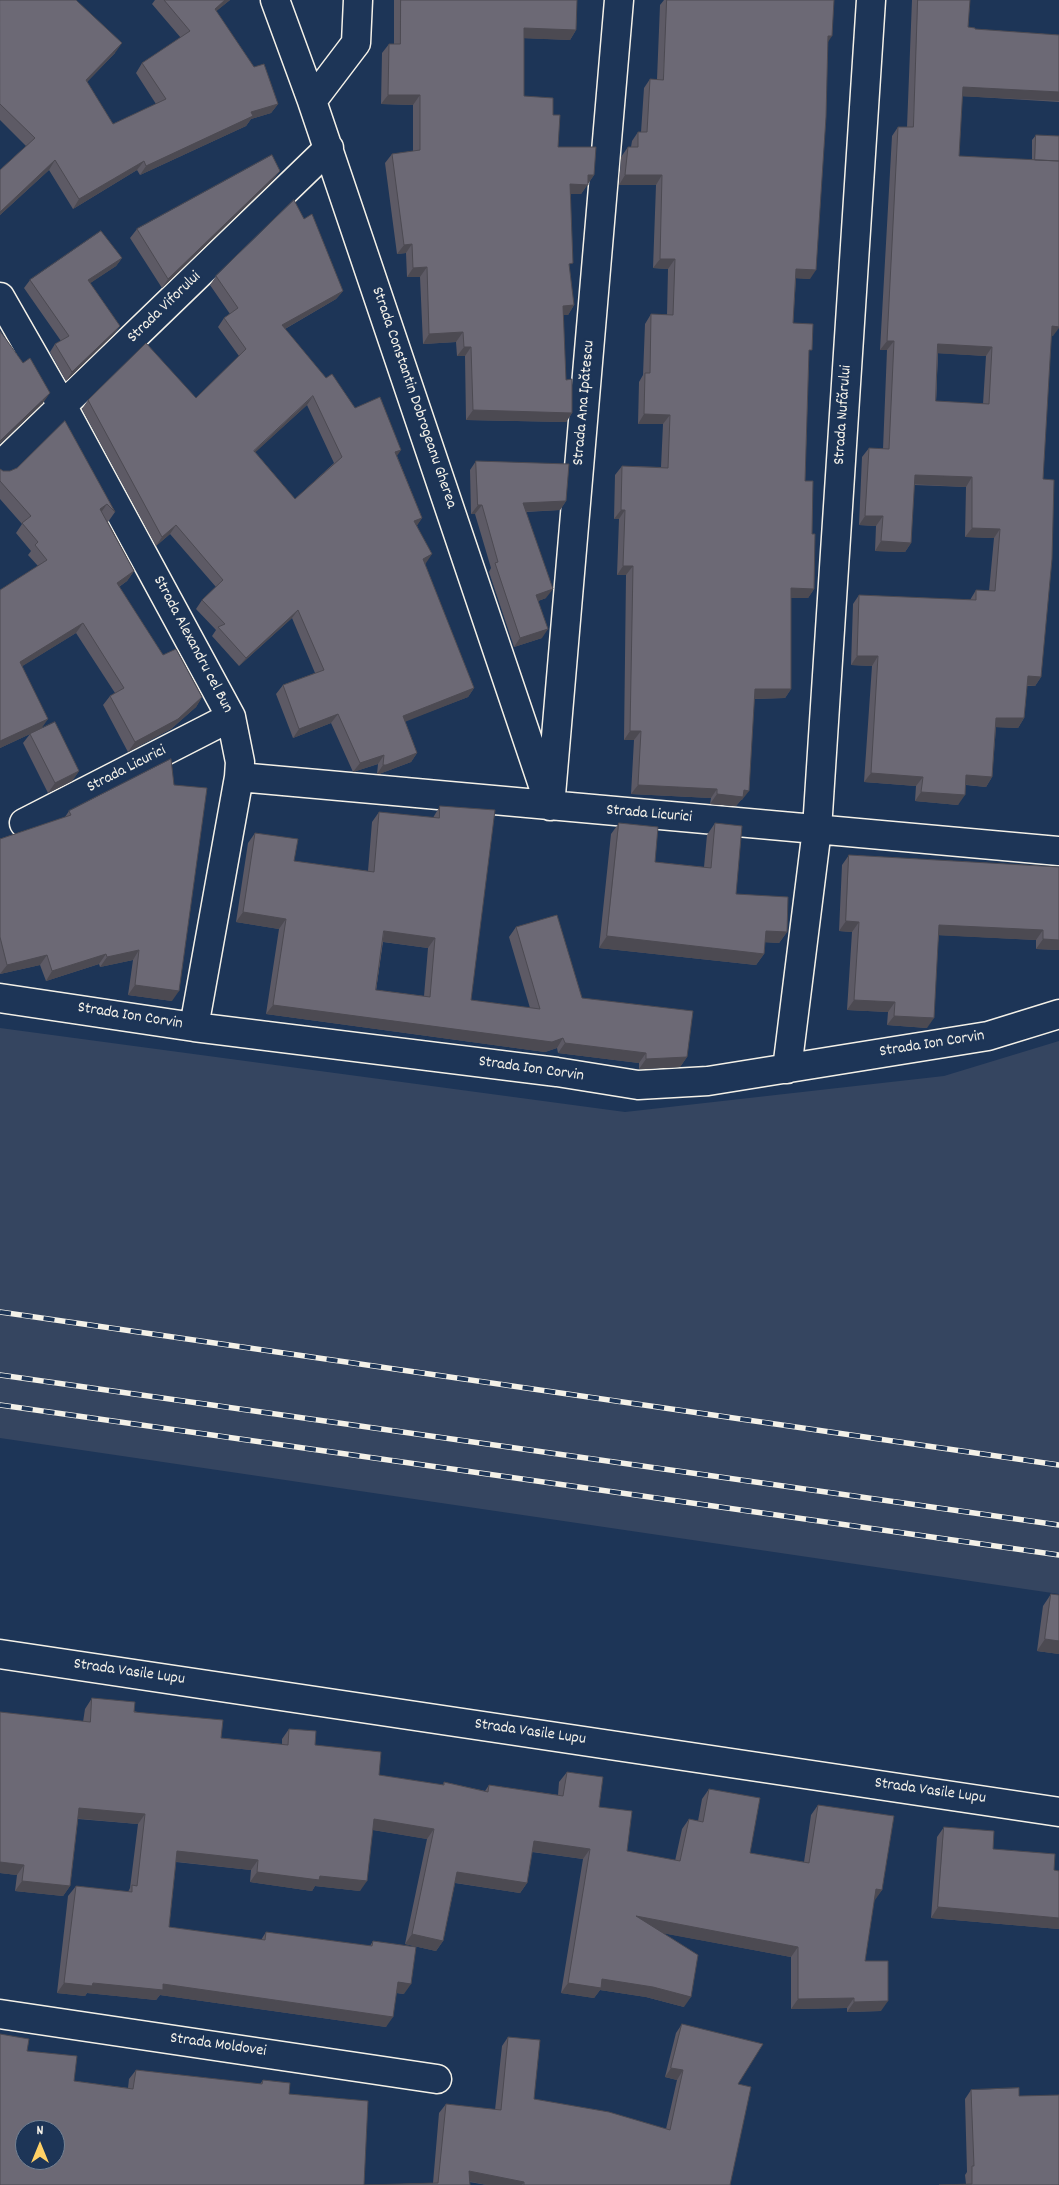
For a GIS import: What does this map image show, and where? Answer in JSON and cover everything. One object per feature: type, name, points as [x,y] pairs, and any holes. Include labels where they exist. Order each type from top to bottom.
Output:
[{"type":"street","name":"Strada Constantin Dobrogeanu Gherea","points":[[276,0],[312,100],[550,806]]},
{"type":"street","points":[[312,100],[356,43],[358,0]]},
{"type":"street","name":"Strada Ana Ipătescu","points":[[550,806],[619,0]]},
{"type":"street","name":"Strada Nufărului","points":[[787,1069],[817,830],[871,0]]},
{"type":"street","name":"Strada Viforului","points":[[0,466],[328,148]]},
{"type":"street","name":"Strada Alexandru cel Bun","points":[[0,297],[63,407],[231,717],[240,762],[239,777],[194,1027]]},
{"type":"street","name":"Strada Licurici","points":[[24,823],[231,717]]},
{"type":"street","name":"Strada Licurici","points":[[239,777],[1059,851]]},
{"type":"street","name":"Strada Ion Corvin","points":[[0,998],[194,1027],[557,1072],[638,1085],[708,1080],[787,1069],[988,1036],[1059,1014]]},
{"type":"street","name":"Strada Vasile Lupu","points":[[0,1654],[1059,1812]]},
{"type":"street","name":"Strada Moldovei","points":[[0,2014],[437,2078]]},
{"type":"shaded area","points":[[0,1028],[625,1112],[944,1076],[1059,1041],[1059,1594],[0,1438]]},
{"type":"building","points":[[0,0],[76,0],[122,43],[86,80],[113,124],[166,99],[142,63],[190,31],[164,0],[225,0],[215,9],[254,67],[264,64],[278,104],[251,112],[253,116],[146,166],[144,161],[79,199],[55,160],[0,212],[0,170],[35,138],[0,104]]},
{"type":"building","points":[[401,0],[577,0],[576,30],[524,28],[524,96],[553,98],[553,115],[560,115],[558,147],[596,147],[594,175],[588,175],[588,185],[570,184],[573,263],[569,264],[574,305],[563,306],[566,380],[572,379],[572,413],[473,410],[471,347],[464,347],[463,332],[429,334],[427,267],[413,268],[412,244],[404,245],[392,154],[420,150],[420,95],[388,95],[389,44],[400,44]]},
{"type":"building","points":[[667,0],[834,0],[832,36],[828,36],[826,117],[816,270],[796,269],[793,323],[813,324],[812,350],[809,350],[805,481],[813,481],[812,534],[815,534],[814,589],[791,588],[791,689],[755,689],[749,791],[744,790],[743,797],[717,794],[717,789],[638,785],[641,731],[630,731],[633,566],[623,566],[625,510],[621,510],[622,466],[668,468],[670,415],[644,414],[645,373],[650,373],[651,314],[673,315],[675,259],[660,259],[662,175],[625,175],[628,147],[638,147],[638,132],[647,132],[650,79],[663,80]]},
{"type":"building","points":[[918,0],[970,0],[968,27],[975,29],[1059,35],[1059,92],[963,87],[959,156],[1059,161],[1059,327],[1052,326],[1043,479],[1054,480],[1052,559],[1041,677],[1028,676],[1024,718],[996,718],[992,777],[966,775],[965,795],[921,792],[923,777],[871,773],[878,656],[857,656],[859,595],[976,600],[976,590],[995,591],[1000,529],[972,528],[972,477],[915,475],[911,543],[881,541],[883,516],[865,516],[869,448],[889,449],[894,341],[887,341],[898,127],[913,127]],"holes":[[[938,344],[992,347],[989,404],[936,401]]]},
{"type":"building","points":[[1036,135],[1059,136],[1059,161],[1035,160]]},
{"type":"building","points":[[272,155],[280,171],[168,279],[137,229]]},
{"type":"building","points":[[294,200],[304,219],[312,214],[343,291],[282,325],[326,378],[332,374],[355,408],[380,397],[401,450],[395,452],[422,518],[414,521],[432,554],[423,559],[474,688],[403,716],[417,753],[386,765],[383,765],[384,755],[360,763],[338,714],[299,729],[283,685],[324,670],[298,610],[246,658],[218,627],[225,624],[202,600],[223,580],[176,525],[162,537],[88,400],[146,343],[196,398],[246,349],[224,318],[238,308],[216,276]],"holes":[[[313,396],[342,457],[295,499],[254,451]]]},
{"type":"building","points":[[101,231],[122,258],[88,280],[120,326],[72,372],[55,344],[69,336],[30,280]]},
{"type":"building","points":[[0,331],[23,363],[30,358],[50,393],[0,441]]},
{"type":"building","points":[[65,421],[115,512],[107,504],[100,509],[134,571],[117,583],[163,655],[176,649],[202,697],[178,719],[135,742],[110,696],[124,688],[83,623],[20,662],[48,719],[0,741],[0,590],[47,560],[35,545],[38,542],[22,523],[31,516],[0,481],[0,469],[10,471],[17,468]]},
{"type":"building","points":[[476,461],[569,464],[566,501],[523,503],[553,589],[536,595],[548,629],[520,638],[495,563],[498,562],[482,505],[478,505]]},
{"type":"building","points":[[55,722],[79,771],[55,783],[30,734]]},
{"type":"building","points":[[171,759],[174,785],[207,788],[179,991],[135,985],[139,950],[107,957],[106,954],[52,971],[47,955],[7,965],[0,937],[0,839],[71,815],[69,811]]},
{"type":"building","points":[[440,806],[495,810],[471,1000],[540,1009],[516,927],[557,915],[582,998],[693,1011],[687,1057],[646,1059],[646,1053],[565,1043],[563,1038],[552,1042],[273,1005],[286,919],[243,912],[255,833],[298,839],[294,861],[374,872],[379,812],[439,818]],"holes":[[[384,931],[435,938],[430,997],[376,990]]]},
{"type":"building","points":[[619,823],[658,827],[655,862],[711,868],[715,823],[742,826],[736,894],[788,897],[787,932],[766,931],[764,954],[607,936]]},
{"type":"building","points":[[849,855],[1059,867],[1059,940],[1043,939],[1043,930],[939,925],[934,1018],[894,1016],[895,1002],[854,1000],[859,922],[846,921]]},
{"type":"building","points":[[1051,1594],[1059,1595],[1059,1641],[1045,1639]]},
{"type":"building","points":[[92,1698],[135,1702],[134,1712],[223,1720],[221,1738],[288,1745],[289,1729],[316,1731],[315,1745],[381,1752],[379,1775],[444,1785],[444,1782],[488,1792],[489,1785],[563,1796],[567,1772],[603,1777],[599,1807],[632,1811],[627,1851],[680,1861],[689,1819],[703,1822],[709,1789],[760,1798],[750,1853],[809,1863],[818,1805],[894,1816],[882,1890],[876,1889],[865,1961],[888,1961],[888,2001],[854,2002],[854,1998],[798,1999],[798,1947],[636,1916],[698,1955],[691,1997],[653,1987],[602,1979],[601,1988],[568,1983],[590,1849],[534,1841],[527,1883],[457,1872],[443,1941],[412,1934],[434,1829],[374,1819],[367,1881],[320,1876],[319,1880],[257,1872],[258,1860],[177,1851],[169,1927],[265,1940],[266,1932],[372,1946],[373,1941],[416,1947],[411,1984],[398,1982],[393,2017],[163,1984],[163,1990],[93,1983],[92,1986],[64,1983],[76,1886],[132,1892],[132,1885],[137,1886],[145,1814],[79,1808],[70,1886],[22,1881],[24,1865],[0,1862],[0,1712],[90,1722]]},
{"type":"building","points":[[944,1827],[994,1831],[993,1849],[1055,1854],[1054,1870],[1059,1871],[1059,1918],[938,1907]]},
{"type":"building","points":[[682,2024],[763,2044],[738,2084],[751,2087],[730,2185],[524,2185],[524,2182],[469,2171],[470,2185],[364,2185],[438,2183],[446,2104],[501,2110],[508,2037],[540,2040],[534,2099],[609,2112],[670,2130],[683,2070],[671,2068]]},
{"type":"building","points":[[0,2034],[29,2039],[27,2051],[77,2056],[74,2081],[133,2089],[136,2070],[262,2084],[263,2080],[290,2083],[289,2094],[368,2101],[364,2185],[0,2185]]},
{"type":"building","points":[[1019,2088],[1019,2096],[1059,2095],[1059,2185],[939,2185],[972,2184],[972,2166],[974,2166],[971,2090]]},
{"type":"railway","points":[[0,1312],[1059,1465]]},
{"type":"railway","points":[[0,1375],[1059,1525]]},
{"type":"railway","points":[[0,1405],[1059,1555]]}]
